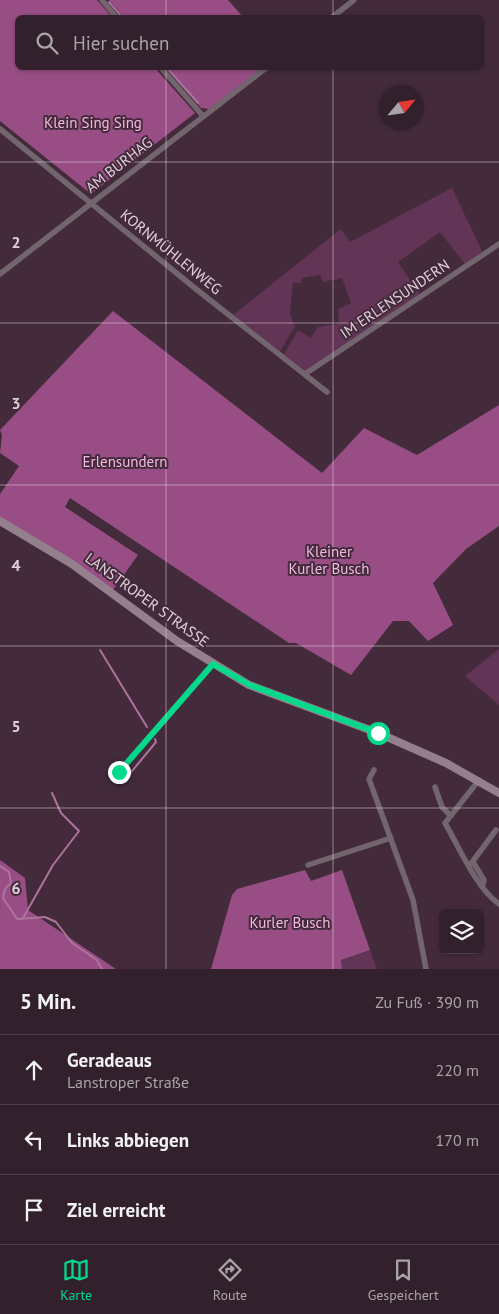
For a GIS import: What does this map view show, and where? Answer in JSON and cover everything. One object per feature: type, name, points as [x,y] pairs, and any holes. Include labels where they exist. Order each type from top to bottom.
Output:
[{"type":"street","points":[[102,0],[114,15]]},
{"type":"street","points":[[336,15],[354,0]]},
{"type":"street","points":[[163,70],[203,116]]},
{"type":"street","name":"AM BURHAG","points":[[0,274],[263,70]]},
{"type":"street","name":"KORNMÜHLENWEG","points":[[0,129],[91,204],[328,392]]},
{"type":"street","name":"IM ERLENSUNDERN","points":[[305,374],[499,244]]},
{"type":"street","name":"LANSTROPER STRASSE","points":[[0,521],[72,564],[176,641],[250,685],[325,713],[446,763],[499,793]]},
{"type":"street","points":[[119,772],[213,664]]},
{"type":"street","points":[[374,770],[369,779],[413,900],[426,969]]},
{"type":"street","points":[[479,780],[446,823],[472,864],[482,887],[490,898],[499,904]]},
{"type":"street","points":[[435,787],[442,807],[451,816]]},
{"type":"street","points":[[472,864],[496,830]]},
{"type":"street","points":[[308,865],[391,838]]},
{"type":"shaded area","points":[[452,188],[482,251],[465,264],[440,232],[398,262],[419,294],[305,372],[284,354],[298,330],[311,338],[318,327],[339,324],[338,309],[351,303],[342,278],[323,282],[320,275],[302,278],[301,283],[293,283],[290,313],[295,327],[280,351],[233,315],[341,229],[350,242]]},
{"type":"shaded area","points":[[499,649],[499,705],[465,676]]},
{"type":"shaded area","points":[[370,950],[377,969],[342,969],[341,960]]},
{"type":"green space","name":"Klein Sing Sing","points":[[0,0],[97,0],[110,15],[15,15],[15,70],[157,70],[195,113],[91,194],[0,121]]},
{"type":"green space","points":[[109,0],[228,0],[241,15],[122,15]]},
{"type":"green space","points":[[168,70],[259,70],[209,109],[201,108]]},
{"type":"green space","name":"Kleiner Kurler Busch","points":[[113,311],[322,473],[364,428],[417,455],[499,405],[499,526],[466,549],[433,583],[453,625],[428,641],[409,621],[393,621],[351,675],[296,643],[289,643],[70,498],[65,507],[138,555],[113,590],[0,519],[0,494],[19,466],[0,453],[2,435],[0,430]]},
{"type":"green space","points":[[0,860],[25,878],[28,910],[116,969],[0,969]]},
{"type":"green space","name":"Kurler Busch","points":[[305,870],[311,881],[342,870],[370,950],[341,960],[342,969],[211,969],[232,895],[237,889]]},
{"type":"waterway","points":[[109,2],[120,15]]},
{"type":"waterway","points":[[169,70],[198,103]]},
{"type":"waterway","points":[[100,650],[147,727]]},
{"type":"waterway","points":[[123,782],[156,742],[155,739]]},
{"type":"waterway","points":[[23,918],[53,865],[79,831],[61,813],[52,793]]},
{"type":"waterway","points":[[0,866],[9,872],[11,883],[5,889],[3,898],[17,919],[45,917],[56,922],[72,943],[97,960],[102,969]]},
{"type":"route","points":[[119,772],[213,664],[250,685],[378,733]]},
{"type":"park label","name":"Erlensundern","points":[[125,462]]}]
